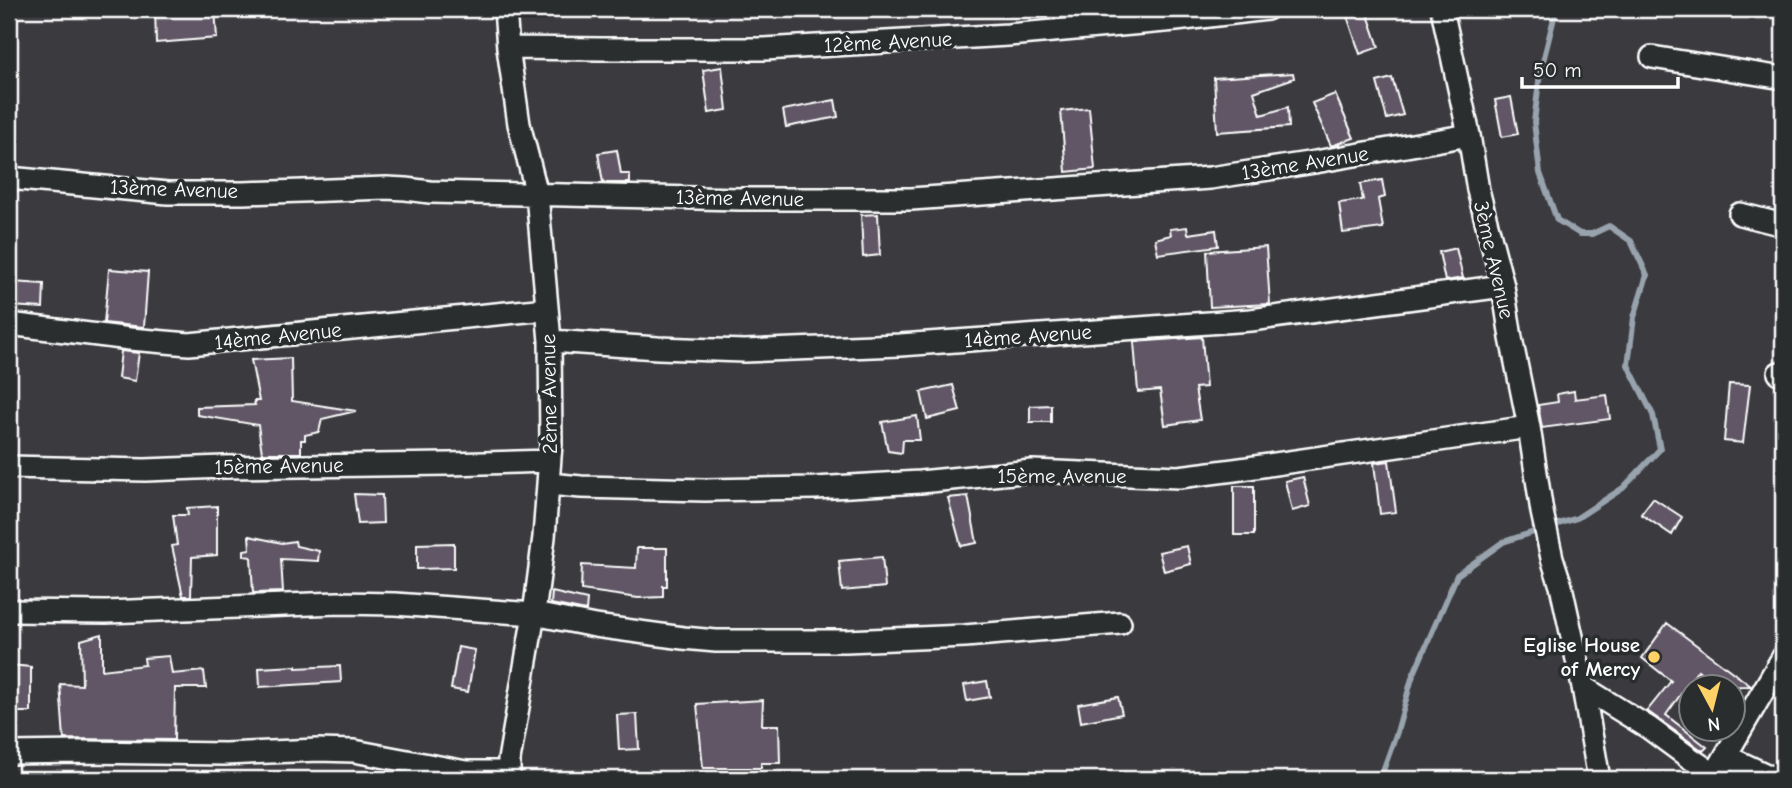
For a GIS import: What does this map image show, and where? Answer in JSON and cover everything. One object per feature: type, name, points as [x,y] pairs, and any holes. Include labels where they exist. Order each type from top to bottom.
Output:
[{"type":"street","name":"2ème Avenue","points":[[506,9],[508,48],[519,124],[537,194],[550,341],[551,444],[544,537],[509,760],[509,776]]},
{"type":"street","name":"12ème Avenue","points":[[508,48],[764,49],[1008,35],[1267,9]]},
{"type":"street","name":"3ème Avenue","points":[[1443,9],[1478,190],[1503,286],[1542,512],[1583,687],[1599,779]]},
{"type":"street","points":[[1652,57],[1783,78]]},
{"type":"street","name":"13ème Avenue","points":[[9,178],[168,192],[243,193],[406,188],[429,192],[740,200],[911,199],[1210,178],[1469,135]]},
{"type":"street","points":[[1740,214],[1783,225]]},
{"type":"street","name":"14ème Avenue","points":[[550,341],[744,351],[900,345],[1251,320],[1503,286]]},
{"type":"street","name":"14ème Avenue","points":[[9,324],[189,344],[547,309]]},
{"type":"street","name":"15ème Avenue","points":[[549,484],[705,490],[920,482],[1032,471],[1179,477],[1529,427]]},
{"type":"street","name":"15ème Avenue","points":[[9,467],[145,470],[550,461]]},
{"type":"street","points":[[9,611],[128,612],[338,603],[447,607],[534,614],[595,626],[716,641],[846,641],[965,636],[1120,623]]},
{"type":"street","points":[[1583,687],[1649,728],[1714,777],[1783,657]]},
{"type":"street","points":[[9,753],[213,754],[354,751],[466,772],[509,776]]},
{"type":"street","points":[[1726,756],[1775,779]]},
{"type":"building","points":[[155,9],[215,9],[217,38],[156,43]]},
{"type":"building","points":[[1366,9],[1379,47],[1360,54],[1346,13]]},
{"type":"building","points":[[722,67],[727,110],[709,113],[703,70]]},
{"type":"building","points":[[1293,73],[1294,78],[1254,92],[1261,115],[1288,107],[1289,127],[1217,132],[1214,78]]},
{"type":"building","points":[[1392,78],[1403,115],[1387,119],[1377,82]]},
{"type":"building","points":[[1335,94],[1354,138],[1331,146],[1312,103]]},
{"type":"building","points":[[1511,97],[1518,134],[1502,137],[1495,100]]},
{"type":"building","points":[[835,100],[838,117],[786,127],[783,110]]},
{"type":"building","points":[[1089,108],[1095,169],[1066,172],[1061,111]]},
{"type":"building","points":[[617,150],[621,174],[630,174],[630,183],[603,183],[598,153]]},
{"type":"building","points":[[1382,180],[1385,197],[1378,199],[1383,228],[1343,233],[1339,203],[1363,200],[1360,184]]},
{"type":"building","points":[[878,214],[880,255],[863,257],[861,215]]},
{"type":"building","points":[[1187,227],[1188,234],[1216,230],[1218,246],[1158,254],[1155,239],[1171,235],[1170,229]]},
{"type":"building","points":[[1266,247],[1270,304],[1210,307],[1207,251]]},
{"type":"building","points":[[1456,248],[1463,278],[1445,281],[1439,252]]},
{"type":"building","points":[[109,269],[148,272],[144,327],[104,323]]},
{"type":"building","points":[[11,282],[44,284],[43,308],[10,306]]},
{"type":"building","points":[[1202,337],[1206,387],[1195,388],[1200,420],[1165,425],[1160,390],[1138,392],[1134,342]]},
{"type":"building","points":[[121,351],[139,353],[135,381],[118,378]]},
{"type":"building","points":[[291,358],[292,401],[356,411],[322,419],[319,432],[305,435],[305,440],[301,440],[301,453],[262,453],[258,425],[197,415],[197,407],[255,405],[254,401],[259,401],[251,360]]},
{"type":"building","points":[[1729,384],[1750,385],[1743,443],[1724,441]]},
{"type":"building","points":[[953,385],[960,411],[927,419],[921,392]]},
{"type":"building","points":[[1574,391],[1575,399],[1607,395],[1610,419],[1542,428],[1538,405],[1558,402],[1557,394]]},
{"type":"building","points":[[1051,405],[1051,422],[1030,422],[1030,406]]},
{"type":"building","points":[[917,416],[920,440],[903,440],[902,453],[888,451],[882,422]]},
{"type":"building","points":[[1389,461],[1396,512],[1380,514],[1374,463]]},
{"type":"building","points":[[1303,477],[1310,506],[1292,511],[1285,481]]},
{"type":"building","points":[[1234,486],[1254,486],[1254,535],[1234,535]]},
{"type":"building","points":[[354,494],[382,495],[383,523],[358,524]]},
{"type":"building","points":[[968,496],[977,543],[961,546],[948,498]]},
{"type":"building","points":[[1653,498],[1682,517],[1672,535],[1641,514]]},
{"type":"building","points":[[217,506],[217,555],[192,557],[191,596],[183,596],[172,546],[177,545],[173,515],[188,515],[187,508]]},
{"type":"building","points":[[249,536],[282,543],[295,541],[296,546],[319,551],[318,561],[281,559],[283,592],[253,593],[251,557],[244,556],[244,550],[250,549]]},
{"type":"building","points":[[454,543],[454,568],[417,569],[417,544]]},
{"type":"building","points":[[1187,546],[1191,564],[1164,571],[1159,552]]},
{"type":"building","points":[[637,548],[667,548],[667,586],[663,586],[663,597],[638,598],[581,590],[582,565],[636,568]]},
{"type":"building","points":[[882,557],[885,587],[842,591],[839,561]]},
{"type":"building","points":[[552,592],[587,600],[586,611],[551,604]]},
{"type":"building","points":[[1667,623],[1732,672],[1676,672],[1676,701],[1666,715],[1676,723],[1676,732],[1647,711],[1671,681],[1642,658]]},
{"type":"building","points":[[102,634],[102,670],[145,665],[144,658],[169,656],[172,674],[204,671],[206,688],[175,688],[174,740],[64,739],[60,684],[82,685],[81,640]]},
{"type":"building","points":[[458,647],[475,650],[468,692],[451,689]]},
{"type":"building","points":[[9,665],[31,667],[31,712],[9,712]]},
{"type":"building","points":[[340,666],[341,682],[260,687],[259,668]]},
{"type":"building","points":[[987,681],[990,697],[967,701],[964,685]]},
{"type":"building","points":[[1118,697],[1122,714],[1081,722],[1078,704]]},
{"type":"building","points":[[763,700],[762,725],[779,725],[780,763],[761,763],[761,768],[703,768],[697,704]]},
{"type":"building","points":[[637,714],[639,749],[619,750],[617,715]]},
{"type":"building","points":[[1690,742],[1701,742],[1707,747],[1703,751]]},
{"type":"waterway","points":[[1380,779],[1412,678],[1457,575],[1503,542],[1577,518],[1623,488],[1660,449],[1653,415],[1628,365],[1634,317],[1647,275],[1631,241],[1609,226],[1592,234],[1580,234],[1557,220],[1540,173],[1534,122],[1540,73],[1554,9]]},
{"type":"waterway","points":[[1728,779],[1735,767]]},
{"type":"place","name":"Eglise House of Mercy","points":[[1654,657]]}]
